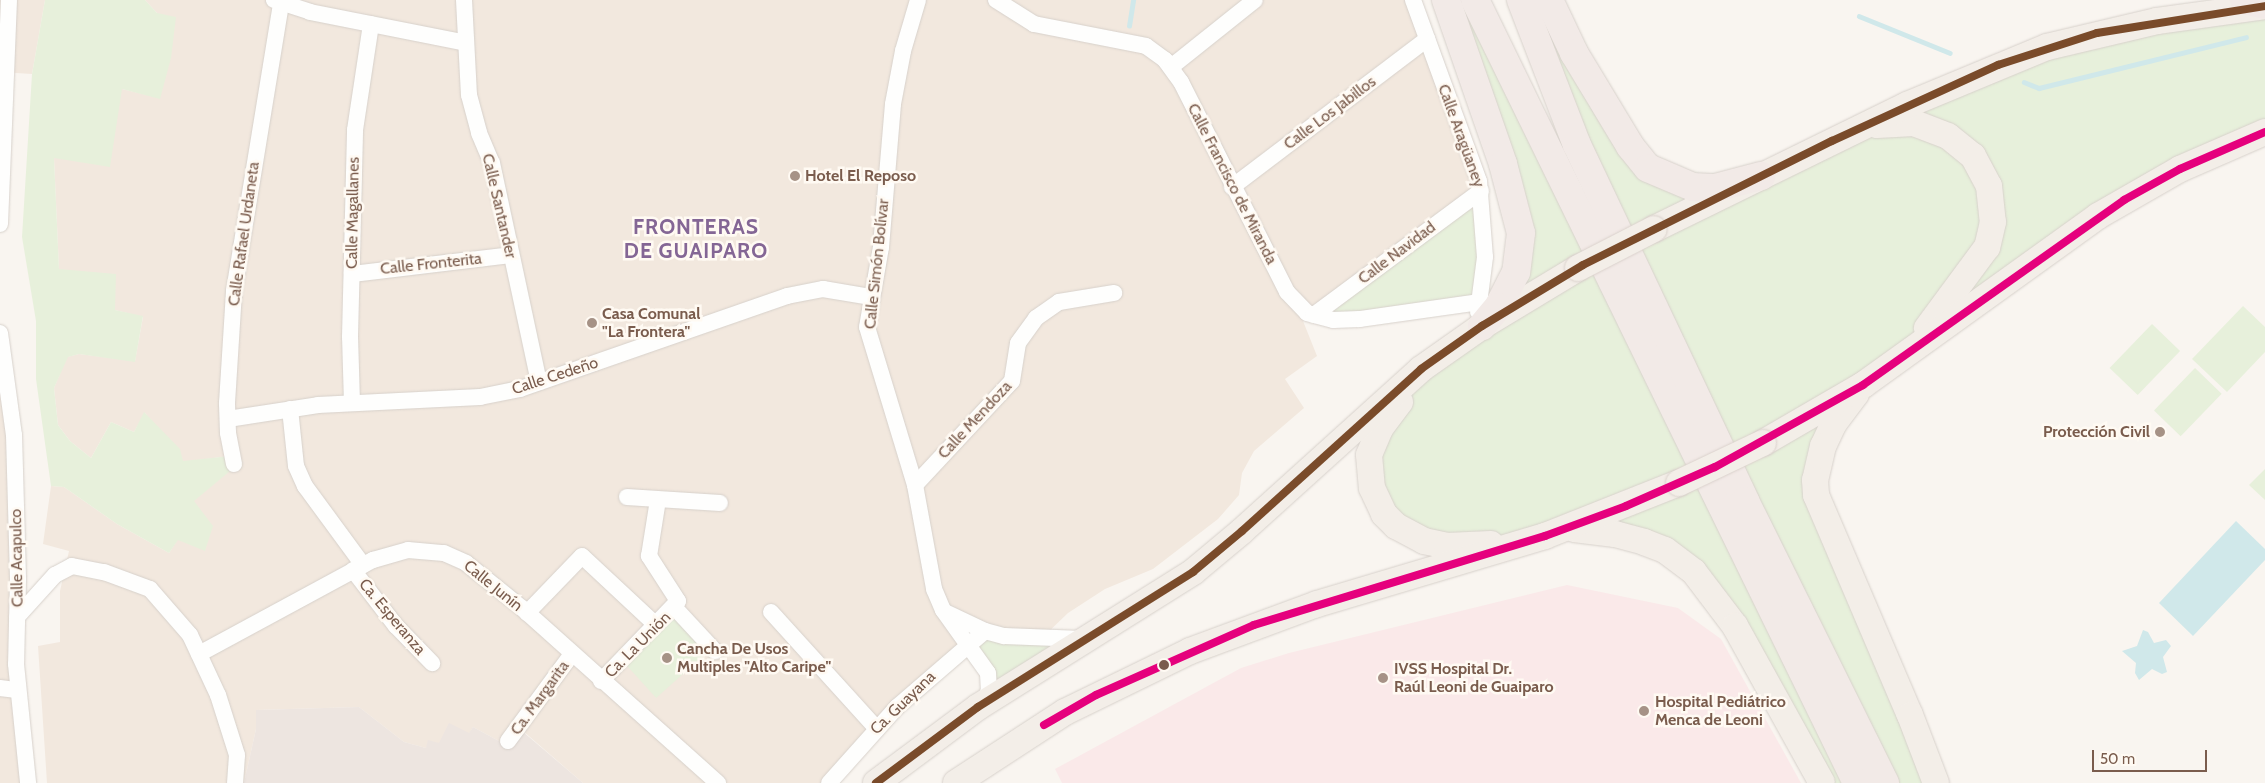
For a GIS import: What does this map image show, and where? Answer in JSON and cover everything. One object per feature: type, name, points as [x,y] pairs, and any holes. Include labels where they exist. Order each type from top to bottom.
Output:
[{"type":"highway","points":[[1446,0],[1503,164],[1521,234],[1516,272],[1498,307],[1477,321]]},
{"type":"highway","points":[[1475,0],[1857,783]]},
{"type":"highway","points":[[1521,0],[1540,55],[1577,144],[1745,501],[1885,783]]},
{"type":"highway","points":[[1550,0],[1578,60],[1630,146],[1648,168],[1693,187],[1715,188],[1761,176]]},
{"type":"highway","points":[[2244,0],[2265,5]]},
{"type":"main road","points":[[876,783],[984,704],[1159,596],[1218,552],[1400,386],[1477,321],[1654,229],[1858,128],[1947,87],[2047,47],[2158,21],[2265,5]]},
{"type":"main road","points":[[1858,128],[1914,123],[1948,136],[1973,156],[1990,186],[1993,206],[1992,234],[1980,261],[1929,326],[1892,364]]},
{"type":"main road","points":[[956,783],[1065,712],[1190,651],[1318,604],[1557,532],[1679,484],[1763,443],[1863,385],[2098,216],[2180,169],[2265,132]]},
{"type":"main road","points":[[1477,321],[1412,388],[1373,441],[1370,469],[1377,501],[1396,526],[1408,534],[1447,546],[1557,532],[1615,534],[1665,550],[1694,572],[1734,626],[1822,783]]},
{"type":"main road","points":[[1863,385],[1833,425],[1823,446],[1815,480],[1816,495],[1910,714],[1936,783]]},
{"type":"street","points":[[0,224],[9,0]]},
{"type":"street","name":"Calle Santander","points":[[464,0],[470,95],[479,133],[492,163],[539,382]]},
{"type":"street","name":"Calle Simón Bolívar","points":[[918,0],[903,51],[894,104],[881,247],[872,297],[868,336],[915,485],[928,567],[943,610],[988,673],[989,690],[984,704]]},
{"type":"street","name":"Calle Francisco de Miranda","points":[[996,0],[1034,24],[1146,46],[1171,67],[1287,292],[1296,305],[1314,316],[1333,320],[1477,321]]},
{"type":"street","points":[[1171,67],[1255,0]]},
{"type":"street","name":"Calle Aragüaney","points":[[1413,0],[1481,190],[1485,257],[1477,321]]},
{"type":"street","points":[[278,2],[371,24],[466,43]]},
{"type":"street","name":"Calle Rafael Urdaneta","points":[[234,464],[228,419],[234,291],[278,2]]},
{"type":"street","name":"Calle Magallanes","points":[[352,403],[355,130],[371,24]]},
{"type":"street","name":"Calle Los Jabillos","points":[[1232,187],[1427,39]]},
{"type":"street","name":"Calle Navidad","points":[[1314,316],[1481,190]]},
{"type":"street","name":"Calle Fronterita","points":[[352,274],[511,254]]},
{"type":"street","name":"Calle Cedeño","points":[[228,419],[290,408],[352,403],[461,400],[502,393],[539,382],[787,296],[823,289],[872,297]]},
{"type":"street","name":"Calle Mendoza","points":[[915,485],[1012,382],[1018,343],[1036,318],[1059,302],[1114,293]]},
{"type":"street","name":"Calle Acapulco","points":[[0,333],[14,435],[18,618],[17,690],[28,783]]},
{"type":"street","name":"Ca. Esperanza","points":[[290,408],[296,466],[305,486],[396,626],[432,663]]},
{"type":"street","points":[[626,498],[720,503]]},
{"type":"street","points":[[658,500],[649,556],[678,597],[675,608],[714,651]]},
{"type":"street","name":"Calle Junín","points":[[199,654],[358,568],[394,552],[408,550],[444,553],[466,563],[527,613],[601,681],[718,783]]},
{"type":"street","points":[[527,613],[582,556],[656,625]]},
{"type":"street","points":[[18,618],[64,568],[85,567],[150,589],[190,635],[199,654],[230,726],[238,755],[235,783]]},
{"type":"street","name":"Ca. La Unión","points":[[601,681],[675,608]]},
{"type":"street","points":[[943,610],[985,631],[1016,638],[1090,638]]},
{"type":"street","points":[[772,612],[876,728]]},
{"type":"street","name":"Ca. Guayana","points":[[829,783],[876,728],[923,682],[985,631]]},
{"type":"street","name":"Ca. Margarita","points":[[508,741],[572,654]]},
{"type":"street","points":[[0,688],[17,690]]},
{"type":"shaded area","points":[[0,0],[45,0],[32,74],[0,72]]},
{"type":"shaded area","points":[[145,0],[1413,0],[1481,191],[1314,315],[1297,306],[1317,356],[1285,379],[1304,408],[1254,451],[1242,473],[1239,495],[1218,519],[1153,569],[1105,589],[1068,613],[1043,637],[969,645],[829,783],[583,783],[523,731],[512,748],[473,727],[469,734],[426,748],[404,742],[359,707],[256,710],[256,729],[244,783],[47,783],[38,646],[60,642],[60,591],[69,551],[43,544],[51,486],[64,487],[117,524],[169,553],[178,539],[193,501],[229,456],[183,462],[145,413],[134,432],[111,422],[91,458],[70,441],[58,425],[54,388],[67,357],[79,354],[135,361],[143,317],[115,310],[59,269],[54,158],[122,89],[160,98],[157,13]]},
{"type":"shaded area","points":[[0,333],[28,783],[0,783]]},
{"type":"shaded area","points":[[1567,585],[1678,608],[1721,639],[1801,783],[1062,783],[1055,769],[1241,668],[1289,653]]},
{"type":"shaded area","points":[[359,707],[404,742],[426,748],[428,740],[439,743],[449,723],[469,733],[473,727],[512,748],[522,731],[583,783],[244,783],[256,729],[256,710]]},
{"type":"green space","points":[[45,0],[145,0],[157,13],[176,17],[171,58],[160,99],[122,89],[110,167],[54,158],[59,269],[116,274],[115,310],[143,316],[135,362],[79,354],[68,357],[54,388],[58,425],[70,441],[91,458],[111,422],[134,432],[144,412],[180,449],[183,461],[230,456],[230,471],[194,501],[213,526],[205,551],[178,540],[169,553],[117,524],[64,487],[51,486],[36,379],[36,321],[22,237],[32,74]]},
{"type":"green space","points":[[1446,0],[1475,0],[1857,783],[1822,783],[1735,626],[1665,550],[1545,536],[1424,541],[1372,488],[1395,408],[1469,335],[1520,253]]},
{"type":"green space","points":[[1549,0],[1574,53],[1661,165],[1728,181],[1998,65],[2265,6],[2265,132],[2180,169],[1863,385],[1818,464],[1936,783],[1885,783],[1524,9]]},
{"type":"green space","points":[[1481,191],[1479,302],[1319,317]]},
{"type":"green space","points":[[2243,306],[2265,327],[2265,352],[2227,392],[2192,359]]},
{"type":"green space","points":[[2152,324],[2180,351],[2138,395],[2110,368]]},
{"type":"green space","points":[[2195,368],[2222,394],[2181,436],[2154,410]]},
{"type":"green space","points":[[2265,469],[2265,500],[2249,485]]},
{"type":"green space","points":[[953,616],[983,627],[1067,638],[989,690]]},
{"type":"green space","name":"Cancha De Usos Multiples \"Alto Caripe\"","points":[[676,617],[707,652],[656,698],[625,663]]},
{"type":"water","points":[[2236,521],[2265,549],[2265,560],[2193,636],[2159,603]]},
{"type":"water","points":[[2143,630],[2148,632],[2154,643],[2166,640],[2171,646],[2163,657],[2167,672],[2162,674],[2152,669],[2139,680],[2135,673],[2136,663],[2122,651],[2137,646]]},
{"type":"waterway","points":[[1129,26],[1133,0]]},
{"type":"waterway","points":[[1859,16],[1950,53]]},
{"type":"waterway","points":[[2024,82],[2039,88],[2246,37]]},
{"type":"transit line","points":[[876,783],[978,707],[1193,572],[1242,531],[1421,369],[1482,326],[1583,265],[1832,141],[1998,65],[2097,33],[2265,6]]},
{"type":"transit line","points":[[1044,725],[1096,695],[1254,625],[1545,536],[1626,506],[1715,467],[1863,385],[2124,200],[2180,169],[2265,132]]},
{"type":"place","name":"Hotel El Reposo","points":[[795,176]]},
{"type":"place","name":"Casa Comunal \"La Frontera\"","points":[[592,323]]},
{"type":"place","name":"Protección Civil","points":[[2160,432]]},
{"type":"place","name":"Cancha De Usos Multiples \"Alto Caripe\"","points":[[667,658]]},
{"type":"place","name":"IVSS Hospital Dr. Raúl Leoni de Guaiparo","points":[[1383,678]]},
{"type":"place","name":"Hospital Pediátrico Menca de Leoni","points":[[1644,711]]},
{"type":"district","name":"FRONTERAS DE GUAIPARO","points":[[696,239]]}]
